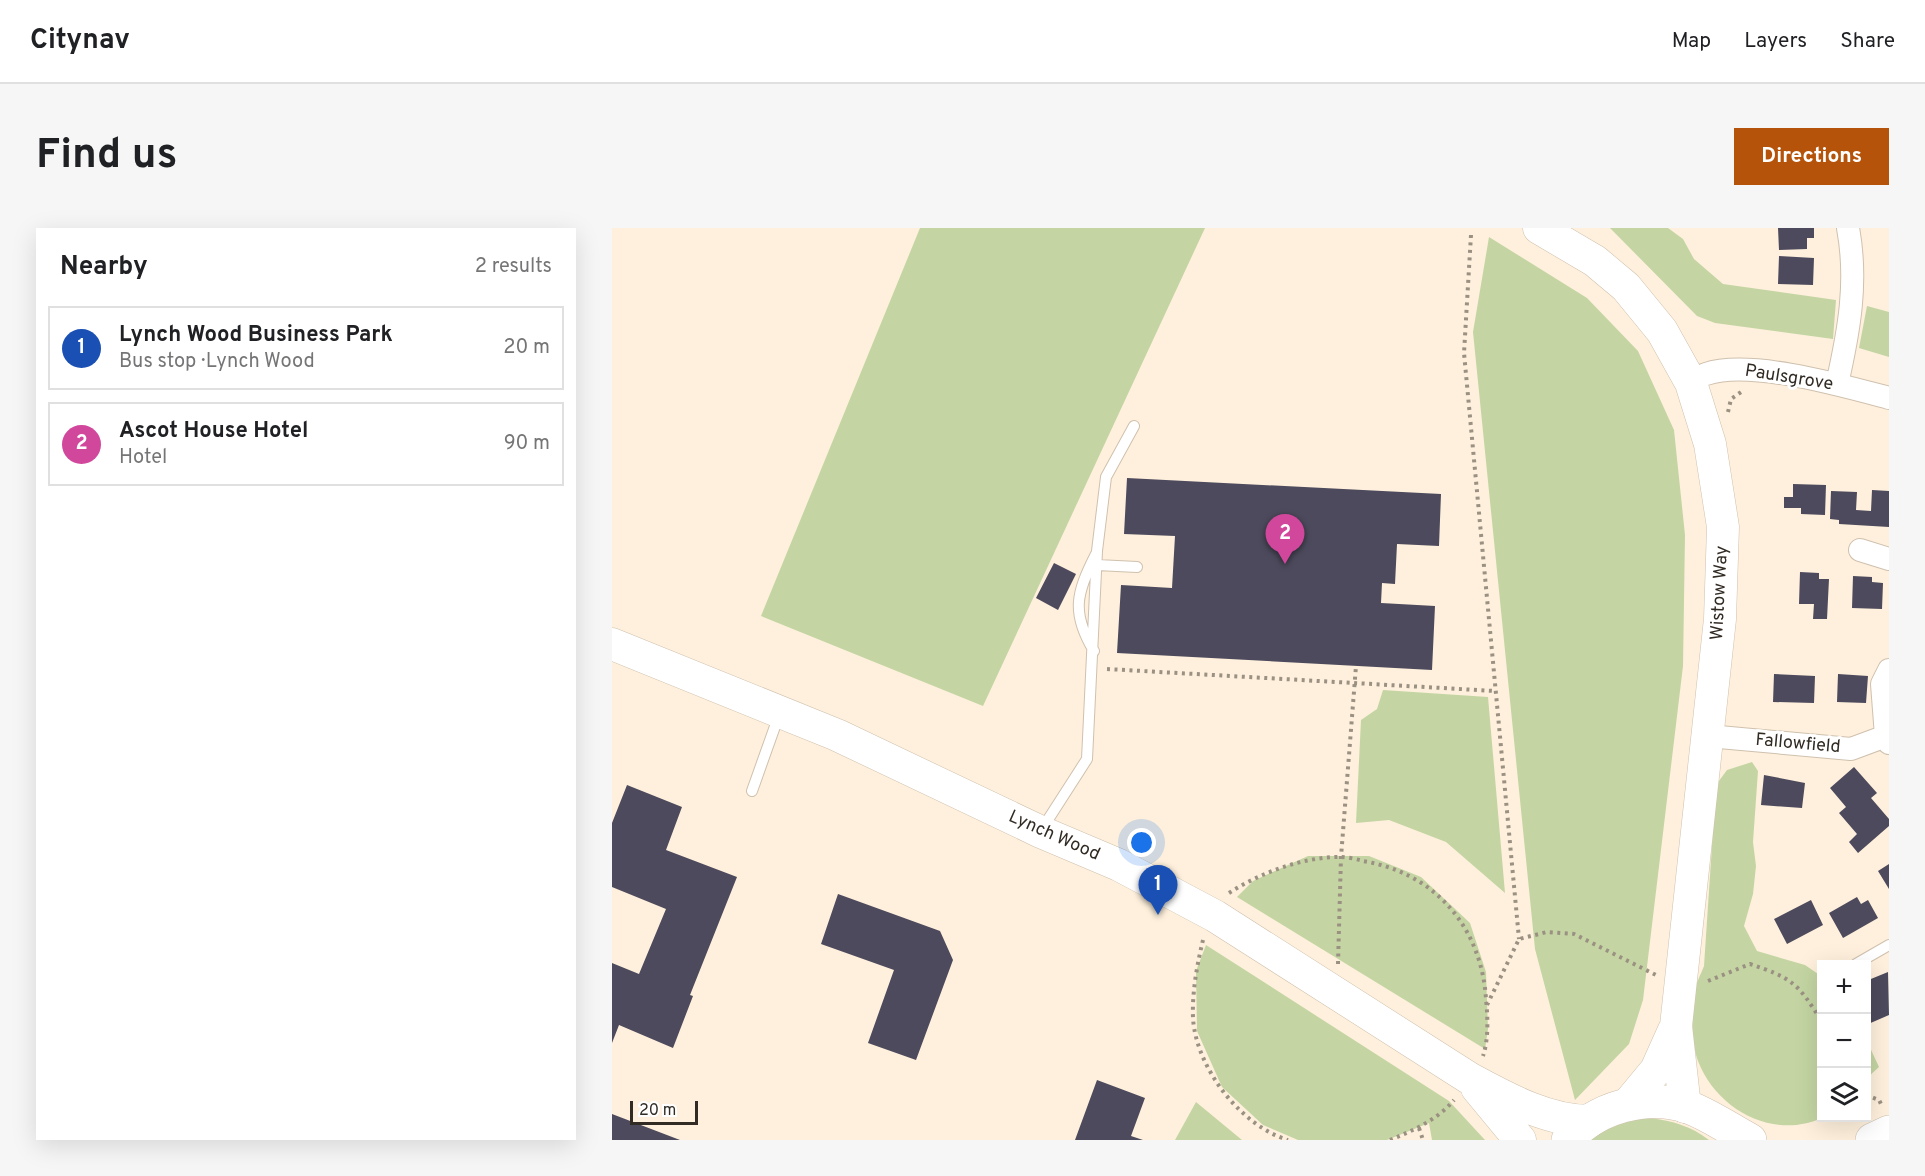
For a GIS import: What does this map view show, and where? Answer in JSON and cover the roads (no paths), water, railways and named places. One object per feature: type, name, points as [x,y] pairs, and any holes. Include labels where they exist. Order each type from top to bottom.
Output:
[{"type":"main road","points":[[1579,1130],[1627,1105],[1647,1102],[1685,1107],[1737,1136]]},
{"type":"main road","points":[[1872,1140],[1886,1120]]},
{"type":"street","name":"Wistow Way","points":[[1539,228],[1595,261],[1626,287],[1662,330],[1691,383],[1710,444],[1724,527],[1720,619],[1676,1026],[1685,1107]]},
{"type":"street","points":[[1837,384],[1852,306],[1854,261],[1848,228]]},
{"type":"street","name":"Paulsgrove","points":[[1691,383],[1706,374],[1736,370],[1837,384],[1889,398]]},
{"type":"street","points":[[1860,550],[1889,560]]},
{"type":"street","name":"Lynch Wood","points":[[612,644],[780,711],[987,804],[1041,832],[1119,865],[1215,916],[1469,1078],[1511,1100],[1570,1121],[1579,1130]]},
{"type":"street","name":"Fallowfield","points":[[1708,736],[1851,749],[1887,740],[1882,684],[1889,670]]},
{"type":"street","name":"Wistow Way","points":[[1627,1105],[1656,1070],[1676,1026]]},
{"type":"street","name":"Lynch Wood","points":[[1469,1078],[1520,1140]]},
{"type":"lane","points":[[1041,832],[1087,759],[1094,652],[1097,551],[1106,477],[1134,426]]},
{"type":"lane","points":[[1094,652],[1081,630],[1078,604],[1081,583],[1097,551]]},
{"type":"lane","points":[[1097,565],[1137,567]]},
{"type":"lane","points":[[752,790],[780,711]]},
{"type":"lane","points":[[1863,960],[1889,945]]},
{"type":"place","name":"Ascot House Hotel","points":[[1285,564]]},
{"type":"place","name":"Lynch Wood Business Park","points":[[1158,915]]}]
